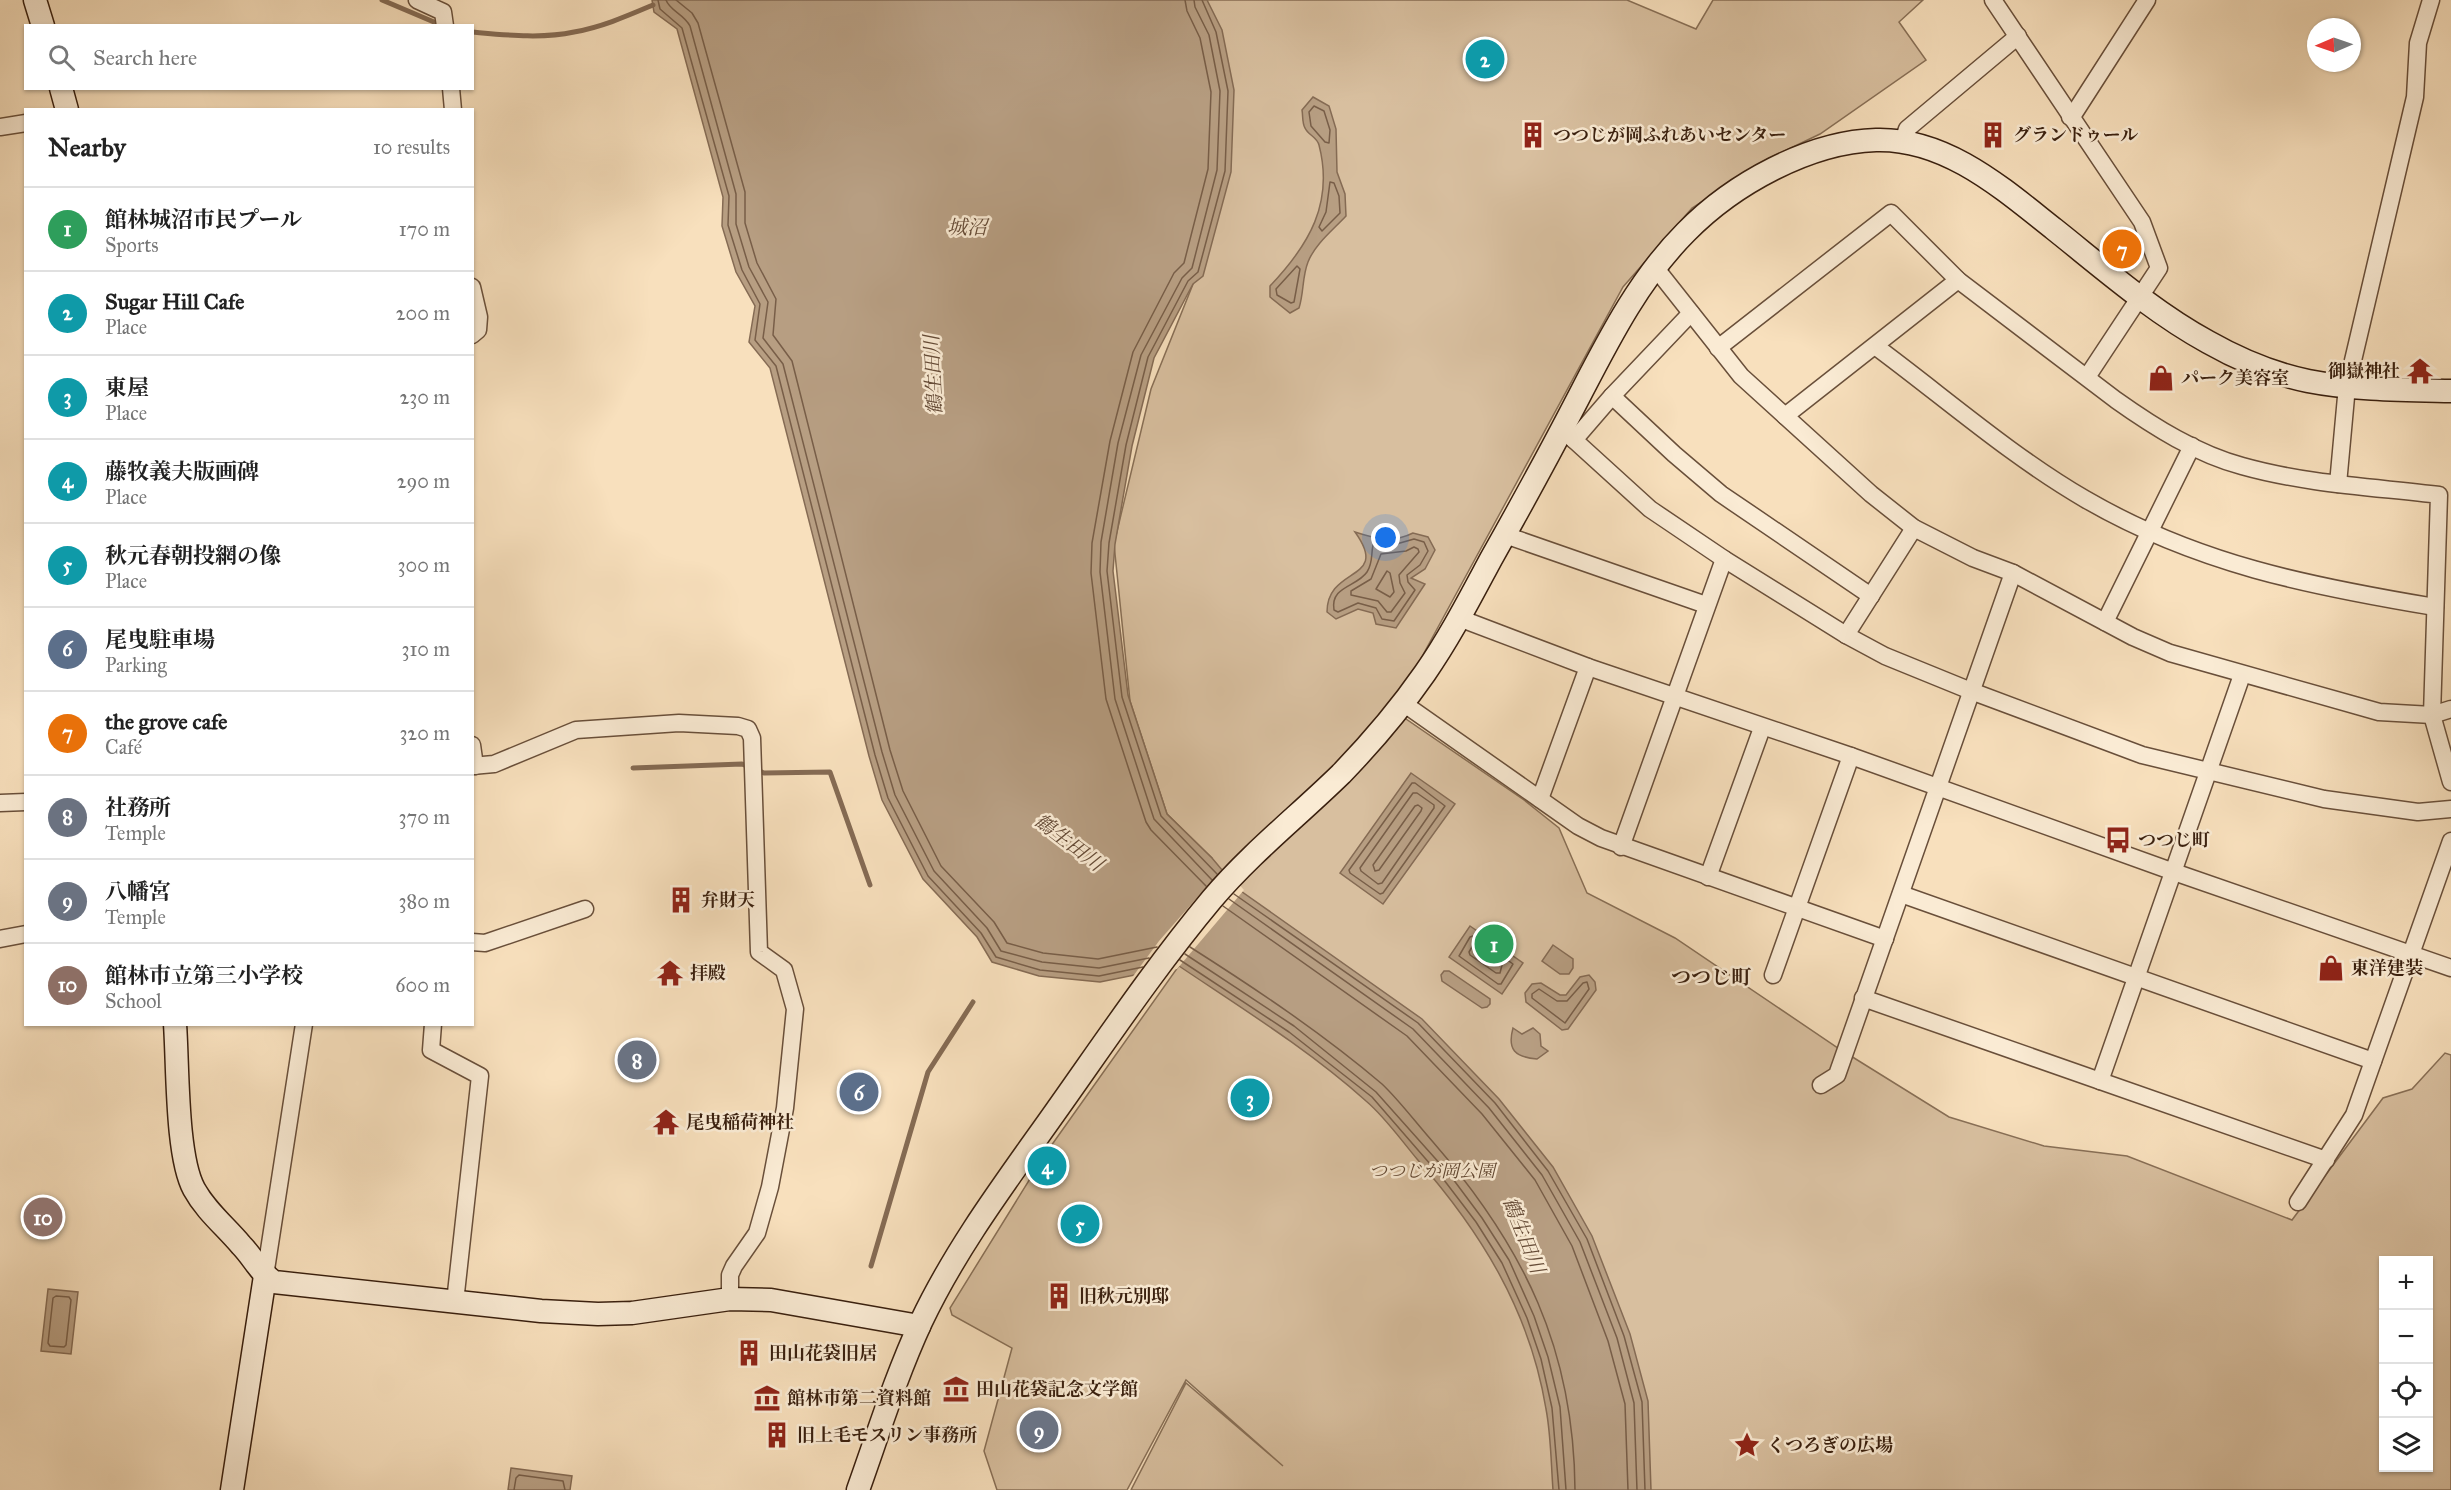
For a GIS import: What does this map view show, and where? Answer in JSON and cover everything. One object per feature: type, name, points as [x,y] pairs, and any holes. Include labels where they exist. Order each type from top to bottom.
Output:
[{"type":"street","points":[[35,0],[42,24]]},
{"type":"street","points":[[417,0],[443,12],[445,22]]},
{"type":"street","points":[[1993,0],[2142,222],[2159,268],[2087,377]]},
{"type":"street","points":[[2070,117],[2147,0]]},
{"type":"street","points":[[2338,484],[2348,386],[2415,97],[2418,43],[2431,0]]},
{"type":"street","points":[[1903,141],[1907,129],[2018,36]]},
{"type":"street","points":[[62,90],[66,108]]},
{"type":"street","points":[[451,90],[453,108]]},
{"type":"street","points":[[0,127],[24,123]]},
{"type":"street","points":[[858,1490],[920,1326],[947,1273],[982,1216],[1139,994],[1216,895],[1256,853],[1344,771],[1403,704],[1459,618],[1505,535],[1568,435],[1612,333],[1654,267],[1686,232],[1736,190],[1774,170],[1830,146],[1876,140],[1903,141],[1946,154],[2001,187],[2141,297],[2203,340],[2234,355],[2306,381],[2348,386],[2451,391]]},
{"type":"street","points":[[1718,348],[1891,213],[1958,280],[2143,419],[2192,446],[2240,466],[2286,477],[2439,495],[2432,715],[2451,782]]},
{"type":"street","points":[[1654,267],[1742,376],[1871,494],[1914,528],[1973,558],[2013,573],[2105,622],[2170,653],[2379,712],[2432,715],[2451,709]]},
{"type":"street","points":[[1785,416],[1958,280]]},
{"type":"street","points":[[474,296],[479,317],[478,330],[474,333]]},
{"type":"street","points":[[1568,435],[1612,396],[1691,313]]},
{"type":"street","points":[[1875,346],[2027,460],[2084,498],[2149,532],[2221,561],[2278,577],[2435,607]]},
{"type":"street","points":[[1612,396],[1721,494],[1871,596]]},
{"type":"street","points":[[1568,435],[1650,509],[1724,559],[1885,656],[2142,755],[2324,799],[2418,812],[2451,809]]},
{"type":"street","points":[[2105,622],[2192,446]]},
{"type":"street","points":[[1846,634],[1914,528]]},
{"type":"street","points":[[1505,535],[1706,605]]},
{"type":"street","points":[[1622,846],[1673,696],[1724,559]]},
{"type":"street","points":[[1821,1085],[1837,1075],[2013,573]]},
{"type":"street","points":[[1459,618],[1588,667],[1762,728],[1851,756],[2451,968]]},
{"type":"street","points":[[1540,800],[1588,667]]},
{"type":"street","points":[[2100,1081],[2242,675]]},
{"type":"street","points":[[1403,704],[1578,826],[1622,846],[1885,939]]},
{"type":"street","points":[[474,766],[494,764],[576,730],[679,723],[738,726],[748,729],[752,738],[759,952],[784,970],[795,1009],[785,1108],[770,1187],[758,1233],[730,1275],[729,1299]]},
{"type":"street","points":[[1708,877],[1762,728]]},
{"type":"street","points":[[1773,975],[1851,756]]},
{"type":"street","points":[[0,803],[24,802]]},
{"type":"street","points":[[2298,1202],[2354,1115],[2451,841]]},
{"type":"street","points":[[1901,894],[2373,1060]]},
{"type":"street","points":[[474,942],[484,943],[585,909]]},
{"type":"street","points":[[0,939],[24,934]]},
{"type":"street","points":[[1863,998],[2326,1161]]},
{"type":"street","points":[[175,1026],[183,1146],[190,1180],[209,1211],[252,1256],[265,1276],[283,1284],[598,1314],[632,1313],[729,1299],[771,1300],[920,1326]]},
{"type":"street","points":[[232,1490],[304,1026]]},
{"type":"street","points":[[433,1026],[431,1050],[480,1076],[455,1302]]},
{"type":"green space","name":"つつじが岡公園","points":[[1200,0],[1627,0],[1696,29],[1713,0],[1923,0],[1899,22],[1926,60],[1820,134],[1774,156],[1692,208],[1623,287],[1393,710],[1524,800],[1559,828],[1587,893],[1675,938],[1838,1048],[1949,1117],[2044,1146],[2127,1156],[2292,1220],[2383,1098],[2412,1089],[2445,1053],[2451,1055],[2451,1490],[1131,1490],[1186,1383],[1283,1466],[1186,1380],[1127,1490],[997,1490],[984,1451],[1012,1348],[952,1315],[950,1308],[1046,1153],[1193,946],[1212,858],[1167,814],[1130,701],[1114,544],[1151,389],[1193,284]]},
{"type":"water","name":"城沼","points":[[652,0],[1207,0],[1222,30],[1234,90],[1231,172],[1203,276],[1193,284],[1154,358],[1132,446],[1115,544],[1113,571],[1128,695],[1167,814],[1212,858],[1238,889],[1422,1019],[1499,1099],[1553,1167],[1592,1236],[1630,1334],[1648,1401],[1651,1490],[1553,1490],[1549,1429],[1538,1373],[1528,1339],[1500,1275],[1482,1244],[1440,1187],[1380,1114],[1344,1082],[1275,1030],[1179,966],[1100,982],[1039,976],[992,962],[977,937],[923,879],[882,800],[770,368],[749,342],[755,306],[736,272],[722,226],[723,197],[677,29],[654,12]]},
{"type":"water","points":[[1313,97],[1329,106],[1336,129],[1337,172],[1345,194],[1346,216],[1311,255],[1305,273],[1299,308],[1290,313],[1270,297],[1270,286],[1307,239],[1320,204],[1323,166],[1319,145],[1305,128],[1302,110]]},
{"type":"water","points":[[1355,532],[1384,539],[1398,538],[1413,533],[1428,537],[1435,550],[1425,569],[1411,578],[1425,584],[1396,628],[1376,624],[1373,613],[1358,609],[1336,619],[1327,612],[1330,597],[1336,587],[1362,567],[1366,559],[1364,548]]},
{"type":"water","points":[[1411,773],[1455,804],[1383,904],[1340,873]]},
{"type":"water","points":[[1470,926],[1523,963],[1502,994],[1449,957]]},
{"type":"water","points":[[1553,945],[1573,959],[1573,968],[1569,974],[1560,974],[1542,961]]},
{"type":"water","points":[[1444,971],[1449,971],[1490,999],[1490,1004],[1482,1008],[1442,981],[1441,975]]},
{"type":"water","points":[[1589,975],[1595,982],[1596,990],[1568,1029],[1562,1030],[1526,1002],[1525,993],[1532,984],[1541,983],[1560,995],[1566,995],[1580,977]]},
{"type":"water","points":[[1513,1028],[1522,1034],[1533,1028],[1540,1034],[1541,1046],[1548,1051],[1537,1059],[1518,1054],[1514,1051],[1511,1042]]},
{"type":"water","points":[[48,1289],[78,1292],[71,1354],[41,1351]]},
{"type":"water","points":[[511,1468],[572,1476],[570,1490],[508,1490]]},
{"type":"pier","points":[[1224,867],[1244,890],[1177,969],[1131,979],[1159,941]]},
{"type":"waterway","points":[[382,0],[439,24]]},
{"type":"waterway","points":[[474,32],[524,36],[562,34],[604,24],[653,5]]},
{"type":"waterway","points":[[633,768],[742,764],[764,773],[830,772],[870,885]]},
{"type":"waterway","points":[[871,1266],[928,1072],[973,1002]]},
{"type":"place","name":"Sugar Hill Cafe","points":[[1485,59]]},
{"type":"place","name":"つつじが岡ふれあいセンター","points":[[1533,135]]},
{"type":"place","name":"グランドゥール","points":[[1993,135]]},
{"type":"place","name":"the grove cafe","points":[[2122,249]]},
{"type":"place","name":"御嶽神社","points":[[2420,371]]},
{"type":"place","name":"パーク美容室","points":[[2161,378]]},
{"type":"place","name":"つつじ町","points":[[2118,840]]},
{"type":"place","name":"弁財天","points":[[681,900]]},
{"type":"place","name":"館林城沼市民プール","points":[[1494,944]]},
{"type":"place","name":"東洋建装","points":[[2331,968]]},
{"type":"place","name":"拝殿","points":[[670,973]]},
{"type":"place","name":"社務所","points":[[637,1060]]},
{"type":"place","name":"尾曳駐車場","points":[[859,1092]]},
{"type":"place","name":"東屋","points":[[1250,1098]]},
{"type":"place","name":"尾曳稲荷神社","points":[[666,1122]]},
{"type":"place","name":"藤牧義夫版画碑","points":[[1047,1166]]},
{"type":"place","name":"館林市立第三小学校","points":[[43,1217]]},
{"type":"place","name":"秋元春朝投網の像","points":[[1080,1224]]},
{"type":"place","name":"旧秋元別邸","points":[[1059,1296]]},
{"type":"place","name":"田山花袋旧居","points":[[749,1353]]},
{"type":"place","name":"田山花袋記念文学館","points":[[956,1389]]},
{"type":"place","name":"館林市第二資料館","points":[[767,1398]]},
{"type":"place","name":"八幡宮","points":[[1039,1430]]},
{"type":"place","name":"旧上毛モスリン事務所","points":[[777,1435]]},
{"type":"place","name":"くつろぎの広場","points":[[1747,1445]]},
{"type":"district","name":"つつじ町","points":[[1711,977]]},
{"type":"water label","name":"鶴生田川","points":[[933,375]]},
{"type":"water label","name":"鶴生田川","points":[[1069,842]]},
{"type":"water label","name":"鶴生田川","points":[[1524,1235]]}]
